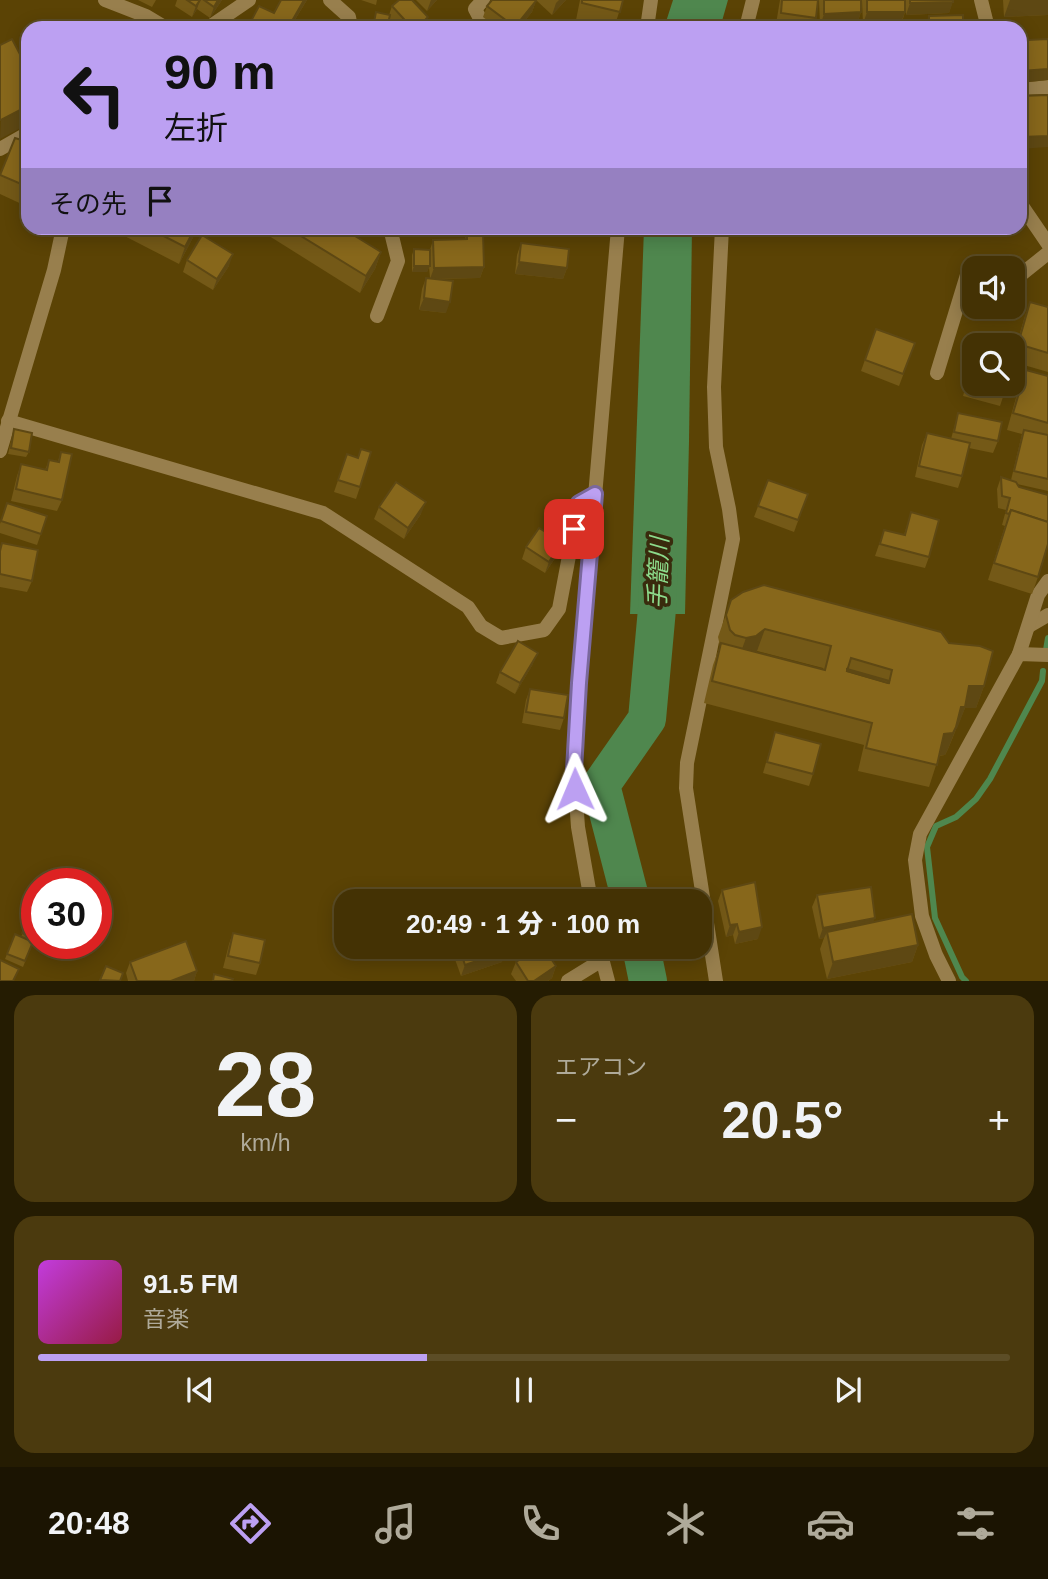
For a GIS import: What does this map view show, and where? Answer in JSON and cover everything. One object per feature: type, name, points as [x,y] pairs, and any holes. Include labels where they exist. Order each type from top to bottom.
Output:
[{"type":"street","points":[[105,0],[154,21]]},
{"type":"street","points":[[218,21],[249,0]]},
{"type":"street","points":[[330,0],[349,17],[350,21]]},
{"type":"street","points":[[481,21],[475,9],[483,0]]},
{"type":"street","points":[[648,21],[651,0]]},
{"type":"street","points":[[748,21],[753,0]]},
{"type":"street","points":[[981,0],[986,21]]},
{"type":"street","points":[[1027,88],[1048,87]]},
{"type":"street","points":[[0,149],[21,137]]},
{"type":"street","points":[[1027,213],[1048,244]]},
{"type":"street","points":[[0,451],[54,270],[62,235]]},
{"type":"street","points":[[377,316],[398,261],[392,235]]},
{"type":"street","points":[[589,889],[578,827],[574,770],[617,235]]},
{"type":"street","points":[[716,981],[686,789],[687,763],[733,539],[716,447],[714,387],[722,235]]},
{"type":"street","points":[[1025,271],[1048,253]]},
{"type":"street","points":[[936,373],[962,290]]},
{"type":"street","points":[[8,421],[323,513],[468,607],[481,626],[500,638],[544,630],[559,608],[579,503],[595,494]]},
{"type":"street","points":[[949,981],[922,916],[915,860],[920,834],[1019,654],[1038,595],[1048,581]]},
{"type":"street","points":[[1029,626],[1048,615]]},
{"type":"street","points":[[1019,654],[1048,654]]},
{"type":"street","points":[[568,981],[594,959]]},
{"type":"street","points":[[602,959],[608,981]]},
{"type":"water","points":[[673,0],[728,0],[722,21],[666,21]]},
{"type":"water","points":[[644,235],[692,235],[685,614],[630,614]]},
{"type":"building","points":[[187,0],[200,0],[196,6]]},
{"type":"building","points":[[204,0],[218,0],[214,7]]},
{"type":"building","points":[[281,0],[304,0],[292,21],[251,21],[259,6],[274,13]]},
{"type":"building","points":[[399,0],[412,0],[428,17],[424,21],[406,21],[392,6]]},
{"type":"building","points":[[492,0],[536,1],[520,21],[507,21],[487,6]]},
{"type":"building","points":[[582,0],[623,0],[620,12],[582,3]]},
{"type":"building","points":[[782,0],[818,0],[816,18],[781,13]]},
{"type":"building","points":[[824,0],[861,0],[861,12],[824,14]]},
{"type":"building","points":[[867,0],[905,0],[905,12],[867,12]]},
{"type":"building","points":[[910,0],[953,0],[953,2],[910,3]]},
{"type":"building","points":[[376,12],[390,15],[389,21],[374,21]]},
{"type":"building","points":[[963,15],[963,21],[929,21],[929,16]]},
{"type":"building","points":[[12,39],[21,56],[21,110],[1,120],[0,119],[0,45]]},
{"type":"building","points":[[1048,39],[1048,69],[1027,71],[1027,40]]},
{"type":"building","points":[[1048,95],[1048,136],[1027,137],[1027,96]]},
{"type":"building","points":[[15,138],[21,140],[21,184],[0,175]]},
{"type":"building","points":[[162,235],[191,235],[185,247]]},
{"type":"building","points":[[202,235],[233,254],[217,279],[187,260]]},
{"type":"building","points":[[299,235],[353,235],[381,252],[366,276]]},
{"type":"building","points":[[467,235],[483,235],[484,267],[434,268],[433,240],[467,239]]},
{"type":"building","points":[[521,243],[569,249],[567,268],[519,262]]},
{"type":"building","points":[[414,249],[430,250],[430,266],[414,266]]},
{"type":"building","points":[[426,278],[453,281],[450,302],[424,298]]},
{"type":"building","points":[[1030,302],[1048,307],[1048,353],[1025,346],[1025,333],[1021,333]]},
{"type":"building","points":[[876,329],[915,343],[903,374],[865,360]]},
{"type":"building","points":[[1026,370],[1048,376],[1048,423],[1013,413],[1018,396],[1025,396]]},
{"type":"building","points":[[958,413],[1002,422],[998,441],[954,432]]},
{"type":"building","points":[[14,429],[32,433],[29,452],[11,448]]},
{"type":"building","points":[[1024,430],[1048,435],[1048,479],[1014,471]]},
{"type":"building","points":[[927,433],[970,443],[962,476],[919,466]]},
{"type":"building","points":[[361,449],[371,452],[360,487],[338,480],[347,454],[358,458]]},
{"type":"building","points":[[61,452],[72,454],[62,500],[16,489],[21,464],[47,470],[49,460],[59,462]]},
{"type":"building","points":[[1001,477],[1016,482],[1019,487],[1048,495],[1048,522],[1011,510],[1009,514],[1006,513],[1010,498],[1002,496]]},
{"type":"building","points":[[768,480],[808,494],[798,520],[758,506]]},
{"type":"building","points":[[396,482],[426,502],[408,528],[379,507]]},
{"type":"building","points":[[7,503],[47,516],[41,534],[1,521]]},
{"type":"building","points":[[1011,510],[1048,522],[1048,544],[1038,577],[994,563]]},
{"type":"building","points":[[911,512],[939,520],[929,557],[880,544],[884,530],[905,535]]},
{"type":"building","points":[[539,528],[562,542],[549,562],[526,547]]},
{"type":"building","points":[[2,543],[38,550],[32,581],[0,574]]},
{"type":"building","points":[[764,585],[941,632],[949,643],[980,646],[993,651],[984,686],[969,686],[965,707],[961,707],[953,733],[944,734],[937,765],[866,748],[872,723],[712,681],[721,643],[825,670],[831,646],[765,629],[756,636],[746,638],[735,635],[730,630],[726,615],[731,600],[743,592]],"holes":[[[851,658],[892,670],[889,683],[847,671]]]},
{"type":"building","points":[[518,641],[538,653],[520,683],[500,672]]},
{"type":"building","points":[[847,669],[889,681],[888,683]]},
{"type":"building","points":[[530,689],[568,695],[564,718],[526,712]]},
{"type":"building","points":[[775,732],[821,744],[813,774],[767,762]]},
{"type":"building","points":[[755,882],[762,927],[739,932],[737,924],[730,925],[722,890]]},
{"type":"building","points":[[871,887],[875,918],[823,928],[817,895]]},
{"type":"building","points":[[912,914],[918,945],[833,962],[827,932]]},
{"type":"building","points":[[233,933],[265,940],[260,963],[228,956]]},
{"type":"building","points":[[15,934],[21,937],[21,959],[26,959],[25,961],[7,954]]},
{"type":"building","points":[[186,941],[197,971],[171,981],[137,981],[130,962]]},
{"type":"building","points":[[463,959],[483,959],[465,965]]},
{"type":"building","points":[[521,959],[551,959],[556,966],[534,981],[528,981],[516,962]]},
{"type":"building","points":[[0,960],[19,969],[13,981],[0,981]]},
{"type":"building","points":[[106,966],[123,973],[120,981],[100,980]]},
{"type":"building","points":[[214,974],[233,979],[213,981]]},
{"type":"waterway","name":"手籠川","points":[[628,889],[601,785],[647,719],[659,562]]},
{"type":"waterway","points":[[1046,650],[1048,638]]},
{"type":"waterway","points":[[966,981],[935,918],[927,847],[936,826],[956,817],[976,799],[990,779],[1042,681],[1043,671]]},
{"type":"waterway","name":"手籠川","points":[[643,959],[648,981]]},
{"type":"route","points":[[574,529],[579,503],[595,494],[579,683],[575,789]]}]
